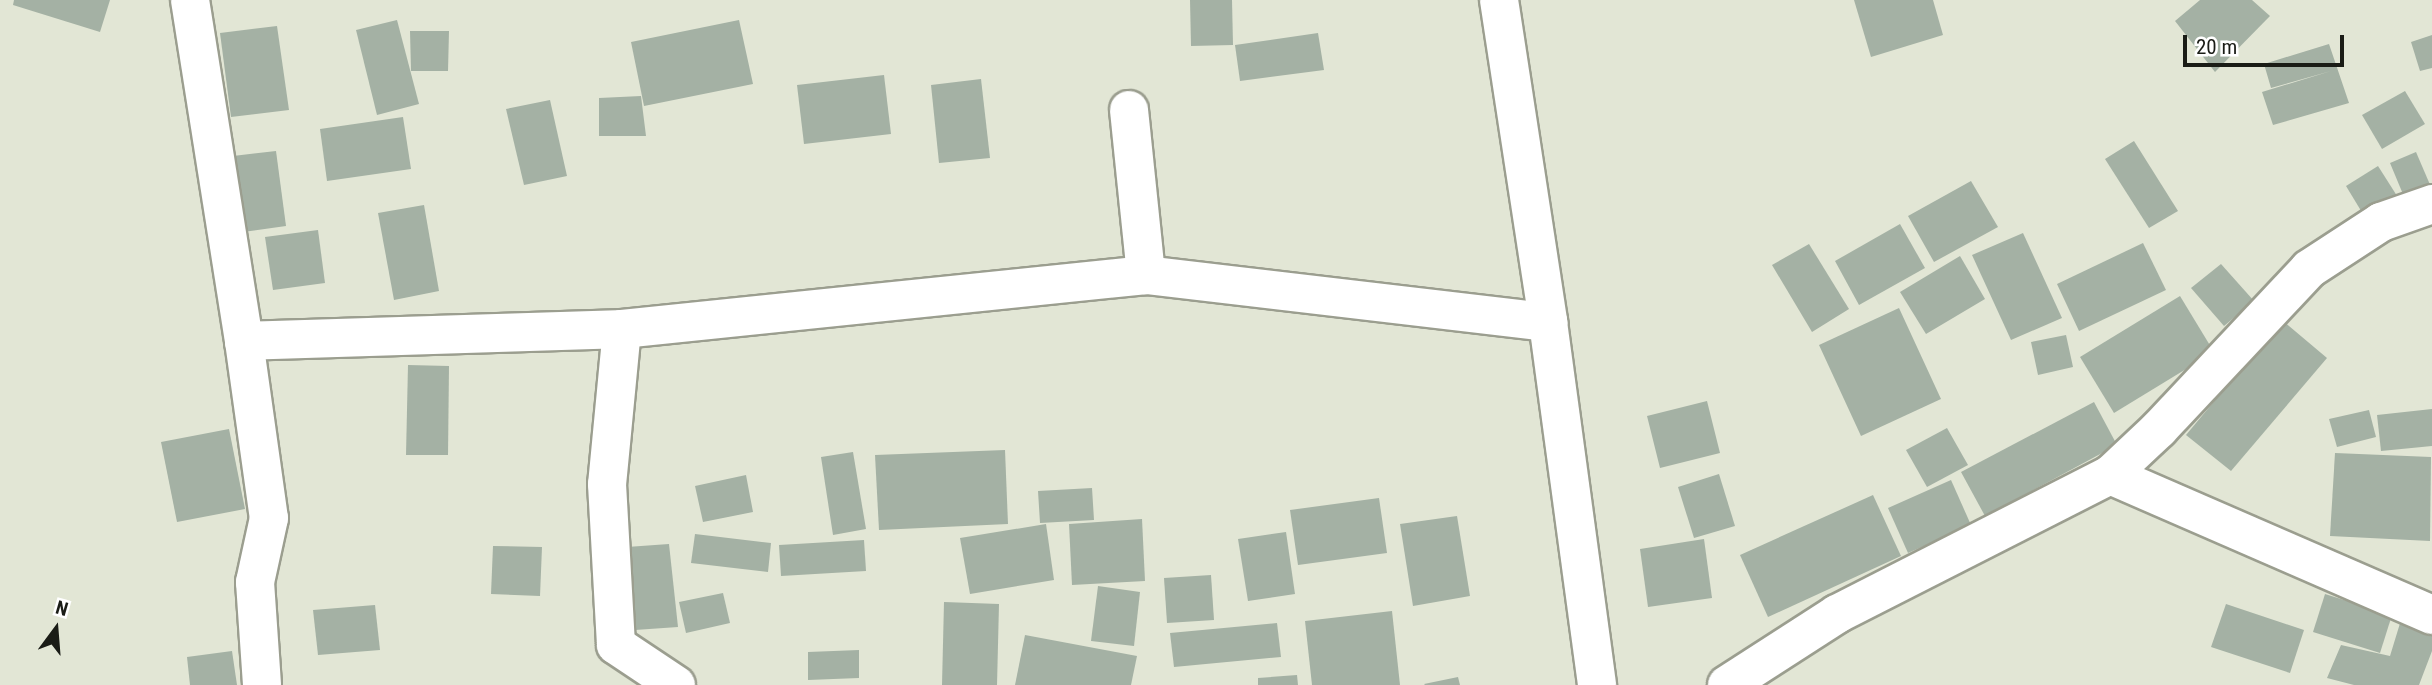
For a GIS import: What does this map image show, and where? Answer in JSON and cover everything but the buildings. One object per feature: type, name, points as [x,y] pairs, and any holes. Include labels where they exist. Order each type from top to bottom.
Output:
[{"type":"street","points":[[190,0],[269,518],[255,582],[262,685]]},
{"type":"street","points":[[1499,0],[1548,322],[1597,685]]},
{"type":"street","points":[[1129,110],[1146,275]]},
{"type":"street","points":[[1727,685],[1837,614],[2110,475],[2159,429],[2309,270],[2381,222],[2432,204]]},
{"type":"street","points":[[244,341],[622,329],[1146,275],[1548,322]]},
{"type":"street","points":[[622,329],[607,484],[616,645],[676,685]]},
{"type":"street","points":[[2110,475],[2432,615]]}]
